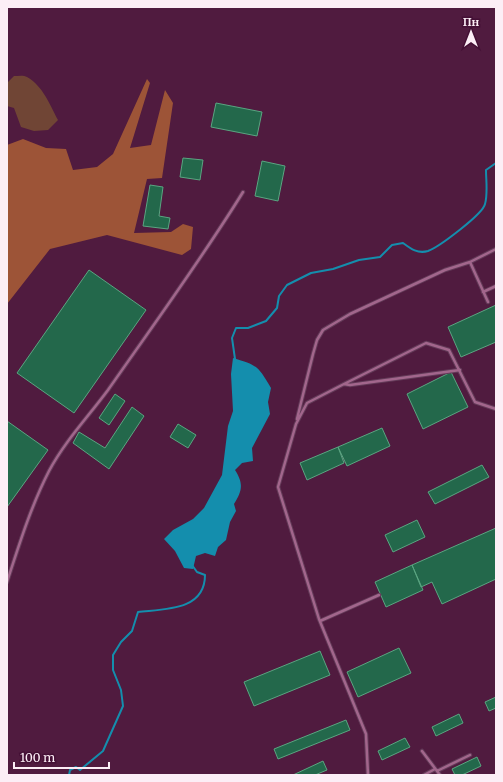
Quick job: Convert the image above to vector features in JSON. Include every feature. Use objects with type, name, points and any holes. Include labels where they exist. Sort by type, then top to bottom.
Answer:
[{"type":"lane","points":[[7,582],[49,471],[65,446],[99,402],[170,302],[211,243],[243,192]]},
{"type":"lane","points":[[368,775],[366,734],[320,621],[278,487],[296,424],[313,354],[323,330],[350,314],[445,270],[470,262],[496,248]]},
{"type":"lane","points":[[470,262],[488,302]]},
{"type":"lane","points":[[483,292],[496,286]]},
{"type":"lane","points":[[296,424],[307,403],[426,344],[449,350],[475,402],[496,409]]},
{"type":"lane","points":[[344,384],[350,386],[460,370]]},
{"type":"lane","points":[[320,621],[379,595]]},
{"type":"lane","points":[[422,751],[440,775]]},
{"type":"lane","points":[[424,775],[470,755]]},
{"type":"shaded area","points":[[14,76],[27,77],[37,85],[46,96],[58,120],[48,130],[34,131],[21,127],[14,108],[7,106],[7,83]]},
{"type":"shaded area","points":[[147,79],[150,83],[130,148],[151,145],[165,90],[173,103],[162,178],[147,179],[134,233],[171,232],[183,224],[193,227],[191,249],[182,255],[107,235],[50,249],[7,304],[7,145],[23,139],[46,148],[66,149],[73,170],[97,167],[113,154]]},
{"type":"water","points":[[233,358],[256,367],[263,375],[271,388],[268,402],[270,414],[252,448],[253,461],[242,463],[235,470],[240,479],[241,487],[234,504],[236,511],[230,522],[226,540],[218,547],[215,556],[205,553],[196,556],[193,569],[184,568],[175,551],[164,539],[173,530],[193,519],[204,508],[222,475],[228,426],[233,411],[231,374]]},
{"type":"building","points":[[216,103],[262,112],[257,136],[211,127]]},
{"type":"building","points":[[183,158],[203,160],[200,180],[180,177]]},
{"type":"building","points":[[262,161],[285,166],[278,201],[255,196]]},
{"type":"building","points":[[150,185],[163,187],[159,216],[170,218],[168,229],[143,226]]},
{"type":"building","points":[[89,270],[146,310],[74,413],[17,373]]},
{"type":"building","points":[[496,305],[496,342],[461,357],[448,327]]},
{"type":"building","points":[[451,372],[468,407],[423,429],[407,394]]},
{"type":"building","points":[[115,394],[125,401],[109,425],[99,418]]},
{"type":"building","points":[[132,407],[144,416],[109,469],[73,443],[79,432],[105,448]]},
{"type":"building","points":[[7,421],[48,450],[7,507]]},
{"type":"building","points":[[178,424],[196,435],[188,448],[170,437]]},
{"type":"building","points":[[382,428],[390,446],[347,466],[338,447]]},
{"type":"building","points":[[338,447],[344,463],[307,480],[300,463]]},
{"type":"building","points":[[482,465],[489,477],[435,504],[428,492]]},
{"type":"building","points":[[417,520],[425,537],[393,552],[385,535]]},
{"type":"building","points":[[496,528],[496,579],[442,604],[432,582],[421,587],[412,565]]},
{"type":"building","points":[[412,565],[423,590],[386,607],[375,582]]},
{"type":"building","points":[[399,648],[411,673],[358,697],[347,672]]},
{"type":"building","points":[[320,651],[330,675],[254,706],[244,682]]},
{"type":"building","points":[[496,697],[496,708],[489,711],[485,702]]},
{"type":"building","points":[[459,714],[463,723],[436,736],[432,727]]},
{"type":"building","points":[[346,720],[350,730],[278,759],[274,749]]},
{"type":"building","points":[[405,738],[410,747],[382,760],[378,751]]},
{"type":"building","points":[[477,757],[481,766],[462,775],[455,775],[452,769]]},
{"type":"building","points":[[323,761],[327,770],[315,775],[293,775]]},
{"type":"waterway","points":[[235,359],[232,338],[236,328],[248,328],[266,321],[277,308],[279,296],[287,285],[311,273],[333,269],[359,260],[380,257],[392,245],[403,243],[415,250],[424,252],[434,248],[450,237],[469,222],[482,209],[485,204],[487,187],[486,170],[496,163]]},
{"type":"waterway","points":[[69,775],[70,770],[76,767],[80,770],[103,751],[123,706],[121,690],[113,670],[113,655],[121,642],[132,631],[138,612],[181,606],[191,602],[198,596],[203,587],[205,575],[197,572],[192,565]]}]
